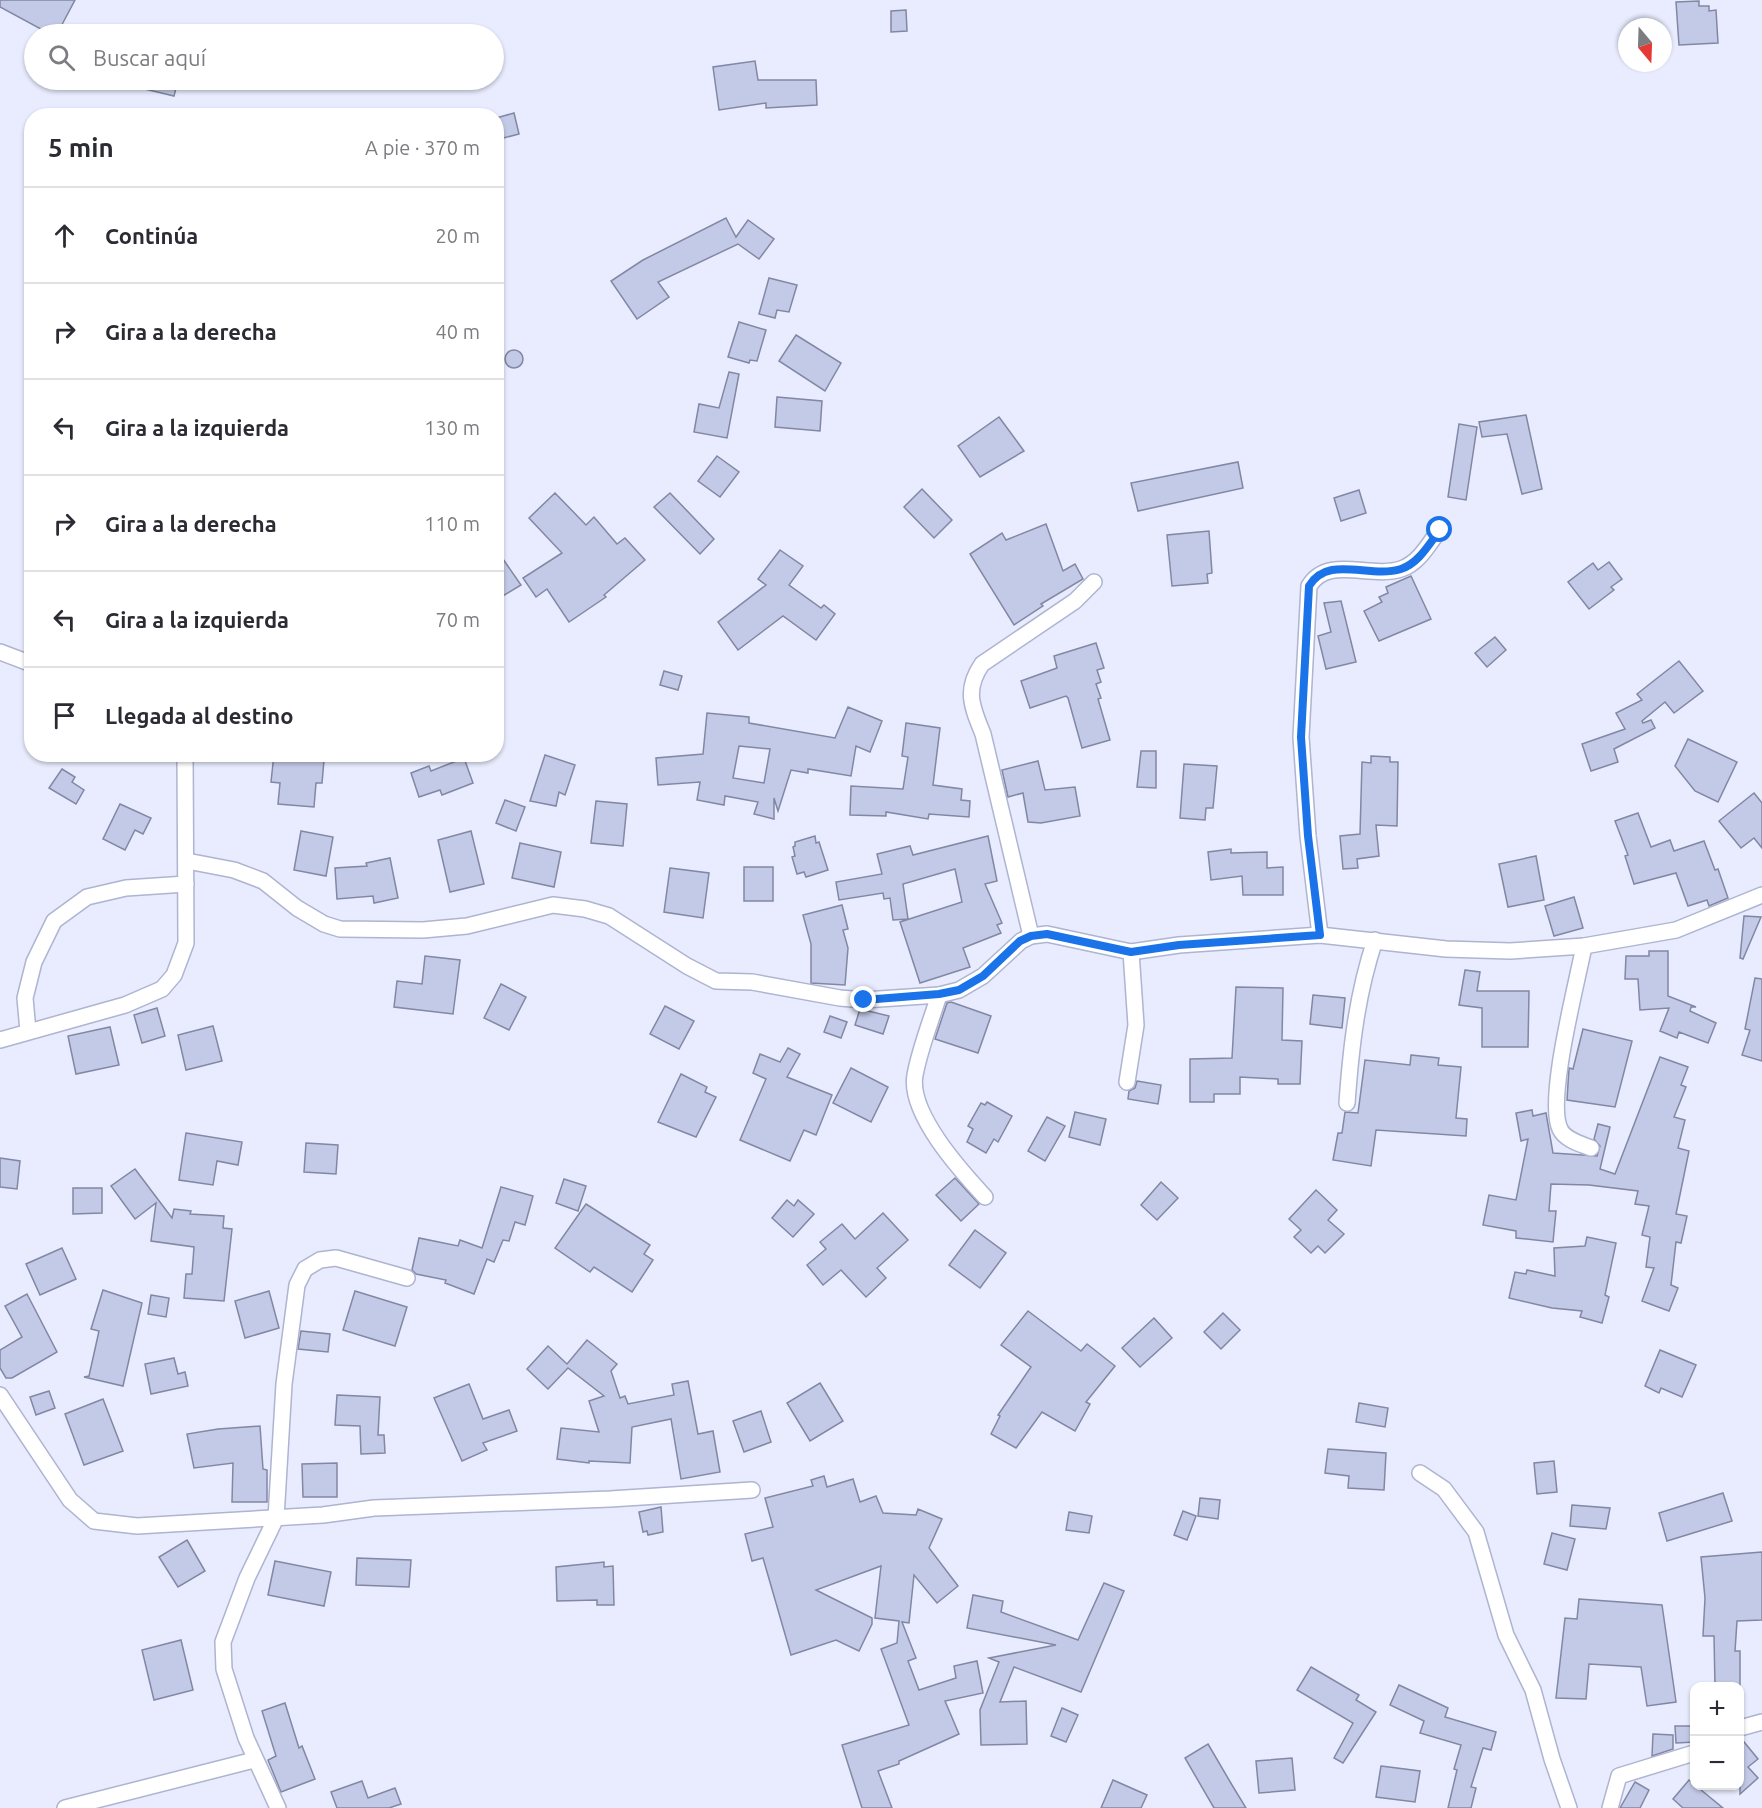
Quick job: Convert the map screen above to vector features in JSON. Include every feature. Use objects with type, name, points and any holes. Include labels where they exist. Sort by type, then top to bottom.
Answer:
[{"type":"street","points":[[1320,935],[1308,836],[1301,737],[1309,586],[1316,575],[1328,569],[1376,572],[1401,569],[1418,558],[1440,530]]},
{"type":"street","points":[[1031,936],[982,734],[971,703],[973,677],[982,664],[1075,601],[1094,582]]},
{"type":"street","points":[[0,652],[24,661]]},
{"type":"street","points":[[0,1040],[28,1030],[125,1005],[162,989],[174,975],[186,944],[185,762]]},
{"type":"street","points":[[187,861],[234,870],[263,881],[306,913],[324,924],[340,929],[423,930],[467,926],[553,905],[585,909],[609,915],[716,981],[752,982],[840,998],[864,1000],[939,994],[959,990],[983,976],[1020,941],[1031,936],[1047,934],[1131,952],[1179,945],[1320,935],[1446,949],[1510,951],[1584,946],[1676,930],[1762,895]]},
{"type":"street","points":[[28,1030],[25,998],[34,962],[54,921],[87,897],[126,888],[186,884]]},
{"type":"street","points":[[1347,1103],[1351,1043],[1360,990],[1375,940]]},
{"type":"street","points":[[1584,946],[1555,1100],[1559,1129],[1566,1138],[1591,1148]]},
{"type":"street","points":[[1127,1082],[1136,1026],[1131,952]]},
{"type":"street","points":[[939,994],[914,1077],[916,1096],[928,1122],[955,1164],[985,1197]]},
{"type":"street","points":[[278,1808],[254,1760],[224,1669],[223,1642],[247,1578],[276,1518],[284,1384],[297,1285],[305,1269],[320,1260],[336,1258],[407,1278]]},
{"type":"street","points":[[0,1395],[70,1500],[94,1521],[137,1526],[323,1515],[374,1508],[752,1491]]},
{"type":"street","points":[[1420,1473],[1444,1489],[1476,1532],[1506,1635],[1533,1690],[1552,1759],[1569,1808]]},
{"type":"street","points":[[1744,1727],[1762,1722]]},
{"type":"street","points":[[1610,1808],[1619,1776],[1690,1755]]},
{"type":"street","points":[[65,1808],[254,1760]]},
{"type":"building","points":[[0,0],[75,0],[62,24],[31,24],[0,7]]},
{"type":"building","points":[[1699,1],[1699,6],[1709,6],[1709,11],[1716,10],[1718,43],[1679,45],[1676,2]]},
{"type":"building","points":[[906,10],[907,31],[891,32],[891,11]]},
{"type":"building","points":[[755,61],[758,80],[816,80],[817,105],[766,108],[766,103],[719,110],[713,67]]},
{"type":"building","points":[[149,90],[176,90],[174,96]]},
{"type":"building","points":[[514,113],[519,134],[504,138],[504,116]]},
{"type":"building","points":[[726,218],[736,237],[748,220],[774,239],[759,259],[738,244],[658,282],[669,297],[637,319],[611,281],[643,260]]},
{"type":"building","points":[[769,278],[797,285],[789,312],[777,310],[775,318],[759,314]]},
{"type":"building","points":[[739,322],[766,330],[757,361],[750,360],[749,363],[728,357]]},
{"type":"building","points":[[796,335],[841,363],[825,391],[779,361]]},
{"type":"building","points":[[514,350],[520,353],[523,359],[520,365],[514,368],[508,365],[505,359],[508,353]]},
{"type":"building","points":[[729,372],[739,374],[727,438],[694,432],[699,404],[719,408]]},
{"type":"building","points":[[777,397],[822,401],[820,431],[775,427]]},
{"type":"building","points":[[1526,415],[1542,489],[1522,494],[1507,434],[1482,437],[1479,422]]},
{"type":"building","points":[[999,417],[1024,451],[980,477],[958,446]]},
{"type":"building","points":[[1459,424],[1477,427],[1466,500],[1448,497]]},
{"type":"building","points":[[717,456],[739,472],[720,497],[698,481]]},
{"type":"building","points":[[1238,462],[1243,488],[1138,511],[1131,483]]},
{"type":"building","points":[[922,489],[952,520],[934,538],[904,507]]},
{"type":"building","points":[[1359,490],[1366,513],[1341,521],[1334,498]]},
{"type":"building","points":[[555,493],[586,525],[594,517],[617,544],[625,538],[645,560],[604,595],[606,597],[569,622],[547,589],[536,597],[523,578],[562,553],[529,518]]},
{"type":"building","points":[[670,493],[714,539],[700,554],[654,507]]},
{"type":"building","points":[[1046,524],[1063,571],[1075,564],[1083,579],[1041,604],[1043,606],[1014,625],[970,554],[1002,533],[1006,540]]},
{"type":"building","points":[[1209,531],[1212,573],[1207,574],[1208,583],[1172,586],[1167,535]]},
{"type":"building","points":[[780,550],[803,566],[789,585],[821,608],[824,605],[835,614],[816,640],[783,616],[738,650],[718,622],[766,585],[758,579]]},
{"type":"building","points":[[504,561],[521,585],[504,595]]},
{"type":"building","points":[[1609,562],[1622,579],[1611,587],[1614,590],[1589,609],[1568,582],[1593,563],[1598,570]]},
{"type":"building","points":[[1411,576],[1431,619],[1379,641],[1364,611],[1382,602],[1379,597],[1388,593],[1386,587]]},
{"type":"building","points":[[1341,601],[1356,662],[1326,669],[1318,636],[1331,632],[1324,603]]},
{"type":"building","points":[[1495,637],[1506,650],[1487,667],[1475,653]]},
{"type":"building","points":[[1096,643],[1104,668],[1097,670],[1101,682],[1096,684],[1101,698],[1098,699],[1110,740],[1082,748],[1068,698],[1066,696],[1030,708],[1021,681],[1057,668],[1054,656]]},
{"type":"building","points":[[1679,661],[1703,691],[1674,713],[1665,702],[1642,721],[1643,723],[1651,720],[1655,728],[1614,749],[1618,762],[1591,771],[1582,744],[1625,729],[1616,713],[1642,700],[1637,694]]},
{"type":"building","points":[[664,671],[682,676],[678,690],[660,685]]},
{"type":"building","points":[[848,707],[882,721],[870,752],[856,746],[851,776],[808,769],[808,773],[791,770],[778,811],[774,798],[774,819],[754,814],[758,802],[725,796],[724,805],[697,800],[700,782],[658,785],[656,758],[703,754],[707,713],[749,717],[749,723],[835,738]],"holes":[[[739,746],[770,749],[764,783],[733,778]]]},
{"type":"building","points":[[906,723],[940,728],[933,785],[962,789],[961,800],[970,801],[969,817],[929,814],[928,819],[886,812],[886,816],[850,815],[851,786],[903,789],[908,757],[902,756]]},
{"type":"building","points":[[1688,739],[1737,762],[1718,802],[1695,791],[1675,766]]},
{"type":"building","points":[[1141,751],[1156,751],[1156,788],[1137,787]]},
{"type":"building","points":[[545,755],[575,765],[565,795],[559,792],[556,806],[530,801]]},
{"type":"building","points":[[1371,756],[1390,757],[1390,762],[1398,762],[1397,826],[1376,825],[1379,856],[1357,859],[1358,868],[1343,869],[1340,836],[1360,834],[1362,762],[1371,763]]},
{"type":"building","points":[[1038,761],[1045,790],[1075,787],[1080,816],[1041,823],[1028,822],[1023,793],[1008,797],[1002,770]]},
{"type":"building","points":[[273,762],[324,762],[322,783],[316,783],[314,807],[278,804],[280,783],[271,782]]},
{"type":"building","points":[[454,762],[465,762],[473,783],[442,795],[440,790],[419,797],[411,773],[429,766],[431,771]]},
{"type":"building","points":[[1184,764],[1217,766],[1213,808],[1206,808],[1205,820],[1180,818]]},
{"type":"building","points":[[62,769],[75,777],[72,782],[84,790],[76,804],[49,788]]},
{"type":"building","points":[[1754,793],[1762,803],[1762,848],[1754,838],[1741,848],[1719,821]]},
{"type":"building","points":[[505,800],[525,807],[516,831],[496,823]]},
{"type":"building","points":[[596,801],[627,804],[623,846],[591,843]]},
{"type":"building","points":[[120,804],[151,818],[143,834],[135,830],[125,850],[103,839]]},
{"type":"building","points":[[1638,813],[1651,847],[1670,840],[1674,851],[1704,841],[1715,870],[1718,869],[1728,898],[1709,906],[1707,900],[1688,906],[1676,873],[1634,884],[1625,856],[1628,855],[1615,821]]},
{"type":"building","points":[[301,831],[333,837],[326,876],[294,870]]},
{"type":"building","points":[[471,831],[484,884],[450,892],[438,840]]},
{"type":"building","points":[[815,836],[828,870],[806,877],[804,872],[797,874],[792,857],[795,856],[793,847],[795,842]]},
{"type":"building","points":[[988,836],[997,881],[985,884],[1002,923],[997,925],[1001,933],[963,948],[970,967],[920,983],[900,922],[962,902],[955,869],[903,884],[908,919],[893,920],[890,898],[884,899],[883,893],[839,900],[836,882],[882,874],[877,854],[910,846],[913,855]]},
{"type":"building","points":[[520,843],[561,852],[554,887],[512,878]]},
{"type":"building","points":[[1231,849],[1231,853],[1267,852],[1267,868],[1283,867],[1283,895],[1243,895],[1242,876],[1211,880],[1208,852]]},
{"type":"building","points":[[1536,856],[1544,900],[1508,907],[1499,864]]},
{"type":"building","points":[[390,858],[398,898],[374,903],[373,896],[337,899],[335,868],[367,866],[366,863]]},
{"type":"building","points":[[744,867],[773,867],[773,901],[744,901]]},
{"type":"building","points":[[670,868],[709,873],[703,918],[664,912]]},
{"type":"building","points":[[1574,897],[1583,928],[1554,936],[1545,906]]},
{"type":"building","points":[[842,905],[848,929],[843,930],[848,948],[845,985],[811,983],[811,944],[803,915]]},
{"type":"building","points":[[1744,916],[1761,917],[1743,959],[1740,958]]},
{"type":"building","points":[[1649,951],[1668,951],[1668,996],[1696,1007],[1691,1007],[1690,1011],[1716,1023],[1708,1043],[1679,1032],[1677,1038],[1660,1031],[1669,1008],[1640,1010],[1638,979],[1625,979],[1626,956],[1649,956]]},
{"type":"building","points":[[425,956],[460,960],[453,1014],[394,1007],[397,981],[422,984]]},
{"type":"building","points":[[1465,970],[1480,972],[1477,991],[1529,991],[1528,1047],[1482,1047],[1482,1008],[1459,1005]]},
{"type":"building","points":[[1755,978],[1762,979],[1762,1061],[1742,1055],[1750,1030],[1745,1029]]},
{"type":"building","points":[[501,984],[526,997],[509,1030],[484,1018]]},
{"type":"building","points":[[1236,987],[1283,988],[1282,1040],[1302,1041],[1300,1084],[1278,1084],[1278,1079],[1240,1077],[1240,1094],[1214,1094],[1214,1102],[1190,1102],[1190,1059],[1232,1058]]},
{"type":"building","points":[[1313,995],[1345,998],[1342,1028],[1310,1024]]},
{"type":"building","points":[[951,1002],[991,1016],[978,1053],[935,1039],[947,1003]]},
{"type":"building","points":[[665,1006],[694,1021],[679,1049],[650,1034]]},
{"type":"building","points":[[157,1008],[165,1036],[142,1043],[134,1015]]},
{"type":"building","points":[[860,1009],[889,1016],[883,1034],[855,1025]]},
{"type":"building","points":[[830,1016],[847,1022],[841,1038],[824,1032]]},
{"type":"building","points":[[213,1026],[222,1061],[186,1070],[178,1035]]},
{"type":"building","points":[[110,1027],[119,1065],[76,1074],[68,1036]]},
{"type":"building","points":[[1583,1029],[1632,1041],[1615,1107],[1567,1100],[1569,1068],[1573,1069]]},
{"type":"building","points":[[788,1048],[800,1054],[787,1077],[832,1095],[816,1135],[804,1130],[790,1161],[740,1140],[766,1079],[753,1073],[760,1054],[780,1062]]},
{"type":"building","points":[[1411,1055],[1439,1058],[1438,1065],[1461,1067],[1456,1118],[1467,1119],[1466,1136],[1376,1130],[1371,1166],[1333,1160],[1338,1133],[1342,1133],[1345,1112],[1358,1113],[1365,1060],[1410,1065]]},
{"type":"building","points":[[1660,1057],[1688,1067],[1681,1085],[1686,1087],[1674,1117],[1685,1120],[1678,1148],[1689,1151],[1676,1214],[1687,1216],[1681,1243],[1676,1242],[1671,1285],[1678,1288],[1669,1311],[1642,1301],[1654,1268],[1646,1267],[1650,1237],[1642,1235],[1649,1206],[1635,1204],[1638,1191],[1589,1185],[1551,1184],[1549,1211],[1556,1211],[1553,1242],[1516,1238],[1516,1231],[1483,1225],[1489,1195],[1516,1200],[1528,1139],[1521,1141],[1516,1113],[1532,1110],[1533,1116],[1546,1113],[1553,1153],[1597,1156],[1600,1146],[1594,1139],[1598,1124],[1610,1127],[1600,1169],[1615,1174]]},
{"type":"building","points":[[851,1068],[888,1087],[871,1122],[833,1103]]},
{"type":"building","points":[[681,1074],[707,1087],[705,1092],[716,1097],[696,1137],[658,1122]]},
{"type":"building","points":[[1137,1081],[1161,1085],[1158,1104],[1128,1099],[1129,1091],[1135,1088]]},
{"type":"building","points":[[987,1102],[1012,1116],[998,1142],[994,1139],[986,1153],[967,1142],[973,1129],[968,1126],[981,1103],[985,1105]]},
{"type":"building","points":[[1075,1112],[1106,1119],[1100,1145],[1069,1137]]},
{"type":"building","points":[[1047,1117],[1065,1126],[1045,1161],[1028,1151]]},
{"type":"building","points":[[186,1133],[242,1142],[238,1165],[217,1161],[213,1185],[179,1180]]},
{"type":"building","points":[[306,1143],[338,1145],[336,1174],[304,1172]]},
{"type":"building","points":[[0,1158],[20,1161],[17,1189],[0,1187]]},
{"type":"building","points":[[135,1169],[172,1218],[174,1209],[191,1211],[190,1214],[224,1216],[223,1228],[232,1229],[224,1301],[184,1298],[186,1274],[192,1274],[194,1247],[151,1241],[156,1203],[135,1219],[111,1186]]},
{"type":"building","points":[[955,1178],[979,1204],[961,1221],[936,1195]]},
{"type":"building","points":[[564,1179],[586,1186],[578,1211],[556,1203]]},
{"type":"building","points":[[1161,1182],[1178,1198],[1157,1220],[1141,1205]]},
{"type":"building","points":[[501,1187],[533,1196],[525,1225],[515,1222],[509,1241],[503,1240],[494,1262],[487,1259],[474,1294],[445,1283],[446,1280],[416,1274],[412,1270],[419,1238],[458,1246],[460,1240],[482,1248]]},
{"type":"building","points":[[73,1188],[102,1188],[102,1213],[73,1214]]},
{"type":"building","points":[[1316,1190],[1337,1210],[1328,1220],[1344,1234],[1325,1253],[1318,1246],[1311,1253],[1294,1237],[1301,1230],[1289,1219]]},
{"type":"building","points":[[787,1200],[794,1206],[798,1200],[814,1214],[793,1237],[772,1218]]},
{"type":"building","points":[[586,1204],[650,1245],[644,1254],[653,1260],[632,1292],[594,1267],[590,1272],[555,1248]]},
{"type":"building","points":[[883,1213],[908,1240],[877,1268],[886,1278],[866,1297],[841,1270],[823,1285],[807,1265],[826,1249],[820,1242],[842,1224],[855,1239]]},
{"type":"building","points":[[975,1230],[1006,1253],[980,1288],[949,1265]]},
{"type":"building","points":[[1587,1237],[1616,1243],[1605,1295],[1609,1297],[1602,1323],[1580,1317],[1582,1311],[1552,1308],[1509,1298],[1515,1272],[1526,1274],[1527,1270],[1555,1276],[1554,1248],[1585,1246]]},
{"type":"building","points":[[62,1248],[76,1279],[40,1295],[26,1264]]},
{"type":"building","points":[[103,1290],[142,1303],[123,1386],[84,1377],[89,1376],[99,1331],[91,1329]]},
{"type":"building","points":[[269,1291],[279,1328],[245,1338],[235,1301]]},
{"type":"building","points":[[355,1291],[407,1307],[395,1346],[343,1330]]},
{"type":"building","points":[[27,1294],[57,1352],[12,1378],[6,1378],[0,1368],[0,1350],[22,1337],[5,1306]]},
{"type":"building","points":[[151,1295],[169,1298],[166,1317],[148,1314]]},
{"type":"building","points":[[1028,1311],[1081,1351],[1087,1344],[1115,1366],[1086,1402],[1090,1404],[1075,1431],[1042,1412],[1016,1448],[991,1434],[1000,1416],[998,1415],[1031,1367],[1001,1345]]},
{"type":"building","points":[[1223,1313],[1240,1330],[1221,1349],[1204,1332]]},
{"type":"building","points":[[1154,1318],[1172,1338],[1140,1367],[1122,1348]]},
{"type":"building","points":[[301,1331],[330,1334],[328,1352],[298,1349]]},
{"type":"building","points":[[587,1340],[617,1364],[611,1371],[620,1398],[625,1396],[628,1404],[674,1395],[672,1384],[688,1381],[698,1434],[713,1431],[720,1472],[681,1479],[671,1419],[632,1427],[630,1463],[589,1461],[589,1463],[557,1459],[561,1428],[599,1432],[589,1401],[604,1396],[568,1368],[548,1389],[527,1369],[548,1346],[567,1364]]},
{"type":"building","points":[[1660,1350],[1696,1365],[1682,1397],[1661,1388],[1659,1393],[1645,1386]]},
{"type":"building","points":[[174,1358],[178,1374],[185,1372],[188,1386],[151,1394],[145,1364]]},
{"type":"building","points":[[820,1383],[843,1421],[810,1441],[787,1403]]},
{"type":"building","points":[[469,1384],[483,1419],[509,1410],[517,1431],[483,1443],[487,1450],[462,1461],[434,1398]]},
{"type":"building","points":[[49,1391],[55,1408],[36,1415],[30,1397]]},
{"type":"building","points":[[337,1395],[380,1397],[378,1435],[384,1435],[385,1453],[361,1454],[360,1426],[335,1425]]},
{"type":"building","points":[[103,1399],[123,1451],[84,1465],[65,1414]]},
{"type":"building","points":[[1359,1403],[1388,1408],[1385,1427],[1356,1422]]},
{"type":"building","points":[[761,1411],[771,1442],[744,1452],[733,1421]]},
{"type":"building","points":[[260,1426],[263,1469],[267,1470],[267,1502],[232,1502],[233,1463],[194,1468],[187,1434]]},
{"type":"building","points":[[1328,1449],[1386,1453],[1384,1490],[1348,1488],[1349,1476],[1325,1473]]},
{"type":"building","points":[[1554,1461],[1557,1492],[1537,1494],[1534,1463]]},
{"type":"building","points":[[337,1463],[337,1497],[303,1497],[302,1464]]},
{"type":"building","points":[[824,1476],[827,1487],[853,1479],[860,1502],[876,1496],[883,1513],[916,1515],[918,1509],[942,1519],[929,1548],[958,1586],[937,1603],[914,1575],[909,1623],[902,1622],[916,1658],[908,1661],[919,1690],[956,1678],[954,1666],[977,1661],[983,1693],[945,1701],[959,1734],[899,1761],[899,1764],[878,1771],[892,1808],[862,1808],[842,1745],[909,1725],[881,1649],[897,1643],[899,1621],[875,1618],[881,1566],[816,1590],[872,1618],[872,1624],[859,1651],[836,1640],[791,1655],[763,1558],[752,1561],[745,1534],[773,1527],[765,1498],[813,1486],[811,1480]]},
{"type":"building","points":[[1723,1493],[1732,1521],[1667,1541],[1659,1513]]},
{"type":"building","points":[[1200,1498],[1220,1500],[1218,1519],[1198,1516]]},
{"type":"building","points":[[1572,1505],[1610,1508],[1606,1529],[1570,1526]]},
{"type":"building","points":[[661,1507],[663,1532],[648,1535],[647,1531],[643,1532],[639,1512]]},
{"type":"building","points":[[1183,1511],[1196,1516],[1187,1540],[1174,1535]]},
{"type":"building","points":[[1069,1512],[1092,1516],[1089,1533],[1066,1530]]},
{"type":"building","points":[[1552,1533],[1575,1539],[1567,1570],[1544,1564]]},
{"type":"building","points":[[187,1540],[205,1571],[178,1587],[159,1557]]},
{"type":"building","points":[[1762,1552],[1762,1620],[1737,1621],[1735,1651],[1740,1651],[1740,1682],[1715,1682],[1714,1636],[1703,1636],[1705,1598],[1701,1557]]},
{"type":"building","points":[[357,1558],[411,1560],[409,1587],[356,1585]]},
{"type":"building","points":[[275,1561],[331,1572],[324,1606],[268,1595]]},
{"type":"building","points":[[604,1562],[604,1567],[613,1566],[614,1605],[597,1605],[597,1600],[557,1601],[556,1567]]},
{"type":"building","points":[[1104,1583],[1124,1591],[1081,1692],[1014,1667],[1000,1702],[1026,1701],[1027,1744],[981,1745],[980,1710],[999,1662],[989,1658],[1056,1645],[967,1628],[973,1595],[1003,1601],[1001,1612],[1078,1640]]},
{"type":"building","points":[[1579,1599],[1662,1605],[1676,1702],[1647,1706],[1641,1667],[1589,1664],[1586,1699],[1556,1698],[1565,1618],[1577,1619]]},
{"type":"building","points":[[181,1640],[193,1690],[154,1700],[142,1650]]},
{"type":"building","points":[[1311,1667],[1359,1695],[1356,1700],[1376,1712],[1343,1763],[1334,1758],[1353,1723],[1297,1690]]},
{"type":"building","points":[[1399,1685],[1448,1708],[1445,1717],[1496,1732],[1491,1750],[1483,1748],[1471,1787],[1476,1788],[1471,1808],[1448,1808],[1457,1770],[1454,1769],[1461,1745],[1420,1733],[1424,1721],[1390,1705]]},
{"type":"building","points":[[285,1703],[299,1748],[302,1746],[315,1779],[281,1792],[268,1760],[276,1756],[262,1711]]},
{"type":"building","points":[[1062,1708],[1078,1715],[1066,1742],[1051,1736]]},
{"type":"building","points":[[1675,1726],[1690,1726],[1690,1742],[1676,1743]]},
{"type":"building","points":[[1653,1734],[1673,1735],[1673,1749],[1652,1756]]},
{"type":"building","points":[[1744,1742],[1758,1759],[1748,1767],[1758,1778],[1740,1794],[1740,1790],[1744,1790]]},
{"type":"building","points":[[1208,1744],[1246,1808],[1214,1808],[1185,1758]]},
{"type":"building","points":[[1292,1758],[1295,1790],[1259,1793],[1256,1761]]},
{"type":"building","points":[[1381,1766],[1420,1771],[1415,1802],[1376,1797]]},
{"type":"building","points":[[1113,1780],[1147,1795],[1141,1808],[1101,1808]]},
{"type":"building","points":[[1689,1780],[1690,1790],[1701,1790],[1723,1808],[1683,1808],[1673,1799]]},
{"type":"building","points":[[362,1781],[368,1798],[395,1788],[401,1804],[389,1808],[337,1808],[331,1792]]},
{"type":"building","points":[[1635,1782],[1649,1790],[1640,1808],[1620,1808]]},
{"type":"route","points":[[864,1000],[915,994],[939,994],[959,990],[983,976],[1020,941],[1031,936],[1047,934],[1131,952],[1179,945],[1320,935],[1308,836],[1301,737],[1309,586],[1316,575],[1328,569],[1376,572],[1401,569],[1418,558],[1440,530]]}]
